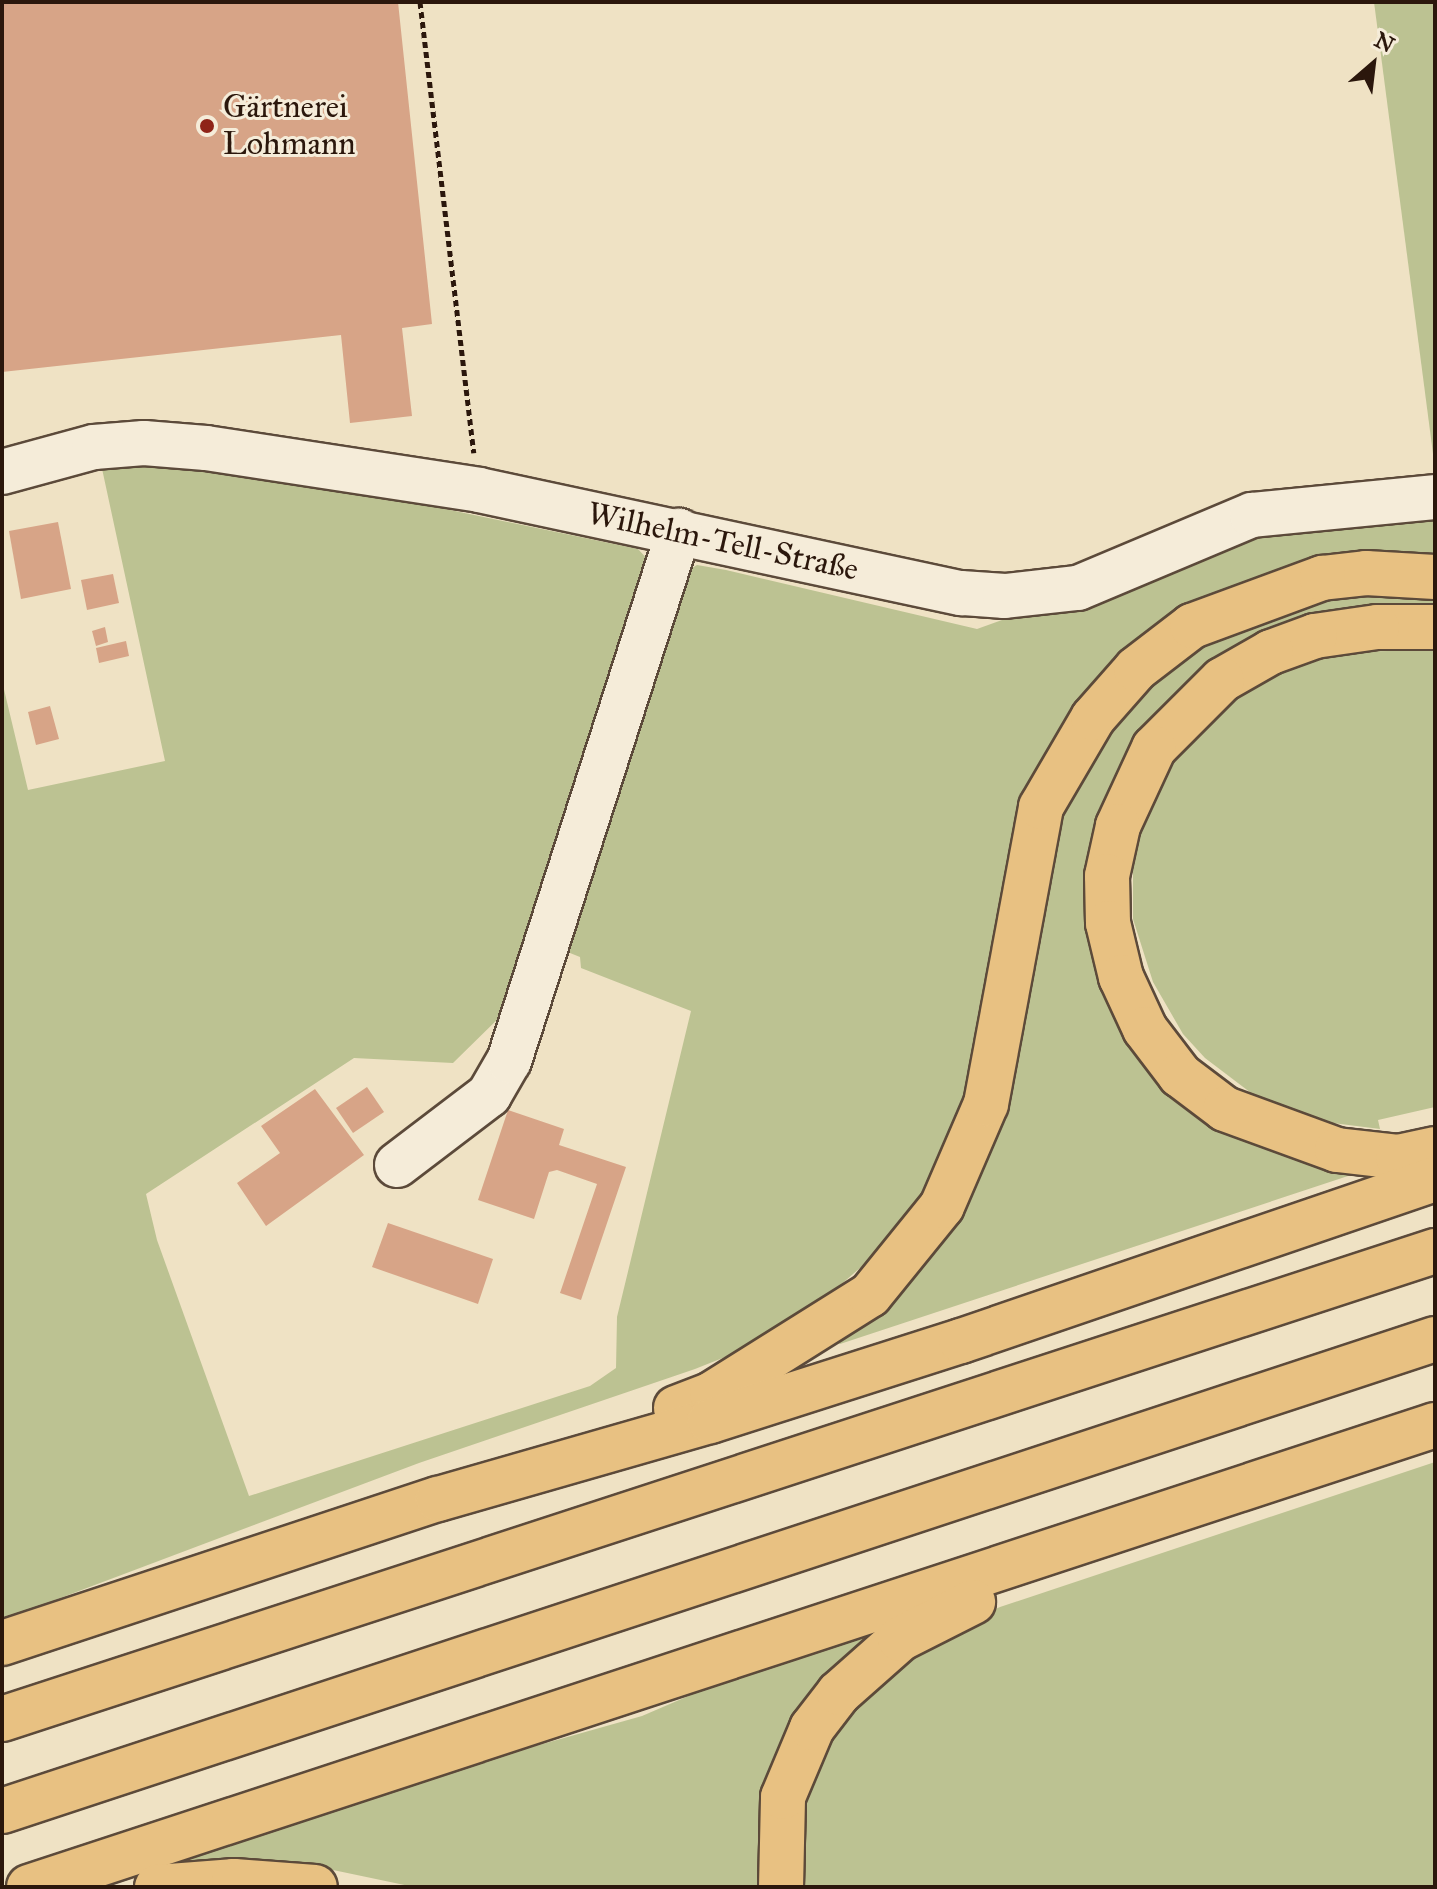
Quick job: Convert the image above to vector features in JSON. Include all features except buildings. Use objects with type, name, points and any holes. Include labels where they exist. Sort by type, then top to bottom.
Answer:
[{"type":"highway","points":[[438,1499],[712,1394],[870,1295],[942,1206],[969,1152],[986,1104],[1041,807],[1093,718],[1166,642],[1246,602],[1322,578],[1366,573],[1435,577]]},
{"type":"highway","points":[[1435,627],[1377,627],[1315,636],[1271,652],[1222,680],[1154,748],[1118,826],[1107,876],[1108,923],[1121,977],[1145,1029],[1180,1075],[1225,1109],[1337,1150],[1398,1157],[1435,1149]]},
{"type":"highway","points":[[2,1643],[438,1499],[710,1421],[961,1341],[1435,1179]]},
{"type":"highway","points":[[2,1719],[1435,1251]]},
{"type":"highway","points":[[2,1811],[1435,1339]]},
{"type":"highway","points":[[29,1887],[1435,1425]]},
{"type":"highway","points":[[781,1887],[783,1797],[800,1751],[839,1693],[900,1639],[927,1623],[969,1603],[1128,1550],[1173,1512]]},
{"type":"highway","points":[[157,1887],[234,1881],[315,1887]]},
{"type":"street","name":"Wilhelm-Tell-Straße","points":[[2,472],[94,447],[144,443],[479,490],[961,593],[1005,596],[1078,588],[1252,515],[1435,497]]},
{"type":"street","points":[[397,1165],[489,1095],[509,1061],[679,531]]},
{"type":"path","points":[[420,2],[479,490]]},
{"type":"green space","points":[[1374,2],[1435,2],[1435,469]]},
{"type":"green space","points":[[135,460],[402,500],[638,549],[650,562],[507,1010],[453,1063],[354,1058],[146,1194],[157,1240],[249,1496],[590,1386],[616,1368],[617,1317],[691,1011],[581,968],[580,957],[560,949],[684,573],[697,565],[726,570],[977,629],[1232,538],[1435,511],[1435,562],[1231,590],[1015,834],[968,1107],[921,1200],[891,1241],[807,1314],[765,1341],[695,1369],[419,1463],[2,1620],[2,681],[28,790],[165,761],[101,464]]},
{"type":"green space","points":[[1366,595],[1435,596],[1435,610],[1200,673],[1161,710],[1109,800],[1141,1042],[1350,1167],[1351,1175],[840,1344],[835,1341],[926,1253],[1054,823],[1129,699],[1207,639],[1317,600]]},
{"type":"green space","points":[[1435,650],[1435,1107],[1378,1120],[1380,1129],[1317,1121],[1259,1099],[1205,1058],[1183,1034],[1153,982],[1133,919],[1133,862],[1139,835],[1177,751],[1239,690],[1309,659],[1341,652]]},
{"type":"green space","points":[[1435,1462],[1435,1887],[796,1887],[794,1832],[818,1753],[868,1685],[962,1624],[1000,1607]]},
{"type":"green space","points":[[878,1629],[763,1801],[762,1887],[414,1887],[314,1866],[164,1867],[443,1772],[642,1716],[758,1666]]},
{"type":"place","name":"Gärtnerei Lohmann","points":[[207,126]]}]
